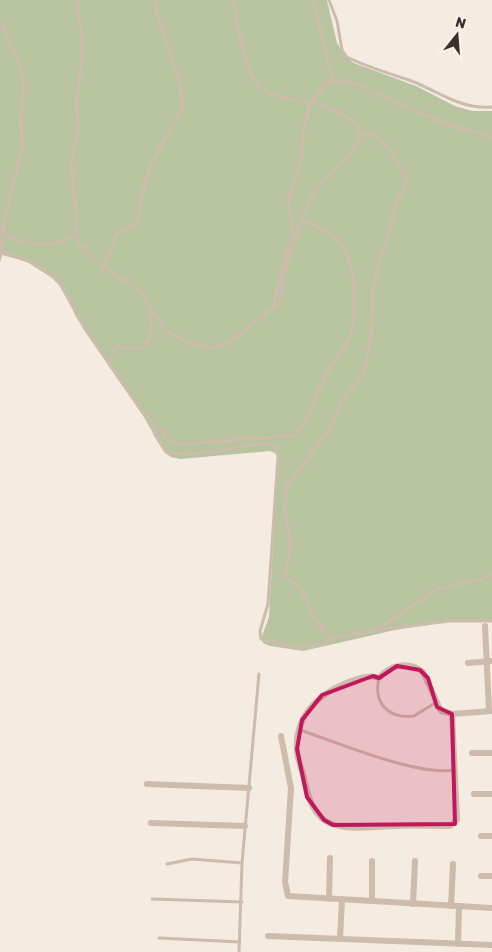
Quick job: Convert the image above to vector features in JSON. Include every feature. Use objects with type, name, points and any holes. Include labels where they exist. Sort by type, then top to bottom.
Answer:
[{"type":"street","points":[[452,714],[457,820],[450,826],[367,827],[333,825],[324,820],[307,797],[297,750],[299,730],[305,715],[322,695],[362,678],[374,676],[379,678],[389,669],[396,666],[410,666],[420,670],[428,678],[435,703],[441,711],[452,714],[491,711],[490,661],[485,626]]},
{"type":"street","points":[[468,663],[490,661]]},
{"type":"street","points":[[281,736],[291,788],[285,882],[288,896],[492,908]]},
{"type":"street","points":[[472,753],[492,753]]},
{"type":"street","points":[[147,784],[249,788]]},
{"type":"street","points":[[474,794],[492,794]]},
{"type":"street","points":[[151,823],[245,826]]},
{"type":"street","points":[[481,836],[492,836]]},
{"type":"street","points":[[329,899],[330,858]]},
{"type":"street","points":[[372,861],[372,901]]},
{"type":"street","points":[[414,904],[415,861]]},
{"type":"street","points":[[451,906],[454,864]]},
{"type":"street","points":[[481,876],[492,876]]},
{"type":"street","points":[[340,940],[342,900]]},
{"type":"street","points":[[458,944],[459,906]]},
{"type":"street","points":[[268,936],[492,945]]},
{"type":"lane","points":[[77,0],[83,48],[77,101],[78,132],[71,163],[78,242],[104,267],[139,290],[165,330],[181,340],[206,348],[215,348],[230,342],[273,309],[279,296],[295,230],[316,190],[345,160],[361,134],[360,129],[341,114],[311,103],[267,92],[259,85],[244,54],[232,0]]},
{"type":"lane","points":[[104,267],[117,234],[135,224],[139,218],[142,196],[152,162],[182,108],[176,75],[156,11],[155,0]]},
{"type":"lane","points":[[313,0],[332,79]]},
{"type":"lane","points":[[329,0],[337,21],[342,50],[347,58],[411,81],[459,104],[478,108],[492,107]]},
{"type":"lane","points":[[0,22],[21,68],[24,86],[21,116],[22,150],[2,225],[0,257]]},
{"type":"lane","points":[[295,230],[288,200],[302,161],[304,126],[311,103],[326,83],[332,79],[358,84],[436,120],[492,138]]},
{"type":"lane","points":[[334,638],[326,634],[314,618],[302,591],[286,577],[290,542],[285,506],[287,486],[290,479],[326,434],[340,402],[366,368],[373,317],[373,285],[397,204],[407,180],[388,147],[372,134],[361,134]]},
{"type":"lane","points":[[1,252],[28,261],[58,280],[85,329],[142,412],[163,432],[166,438],[185,444],[295,435],[311,415],[324,379],[342,351],[352,327],[354,296],[352,266],[340,241],[302,219]]},
{"type":"lane","points":[[1,234],[32,245],[66,242],[77,234]]},
{"type":"lane","points":[[108,362],[116,346],[139,349],[152,337],[150,309]]},
{"type":"lane","points":[[152,422],[155,434],[166,452],[172,454],[260,444],[269,444],[276,448],[278,456],[268,604],[260,631],[261,639],[305,647],[318,646],[334,638],[375,631],[449,621],[492,620]]},
{"type":"lane","points":[[375,631],[438,588],[482,580],[492,574]]},
{"type":"lane","points":[[240,952],[242,863],[259,674]]},
{"type":"lane","points":[[379,678],[376,694],[383,706],[391,712],[414,716],[435,703]]},
{"type":"lane","points":[[299,730],[412,767],[442,772],[455,770]]},
{"type":"lane","points":[[167,864],[192,859],[242,863]]},
{"type":"lane","points":[[152,899],[242,902]]},
{"type":"lane","points":[[159,938],[240,942]]},
{"type":"highlighted area","points":[[397,666],[420,670],[428,678],[437,707],[452,714],[455,824],[333,825],[324,820],[307,797],[297,749],[302,720],[322,695],[373,676],[379,678]]},
{"type":"green space","points":[[0,0],[327,0],[337,43],[345,56],[354,63],[416,86],[455,106],[472,111],[492,111],[492,620],[460,620],[395,630],[303,651],[270,646],[263,643],[262,636],[269,617],[278,459],[275,453],[270,451],[180,459],[171,457],[164,452],[134,400],[76,317],[64,290],[46,272],[28,262],[2,255],[0,263]]}]
